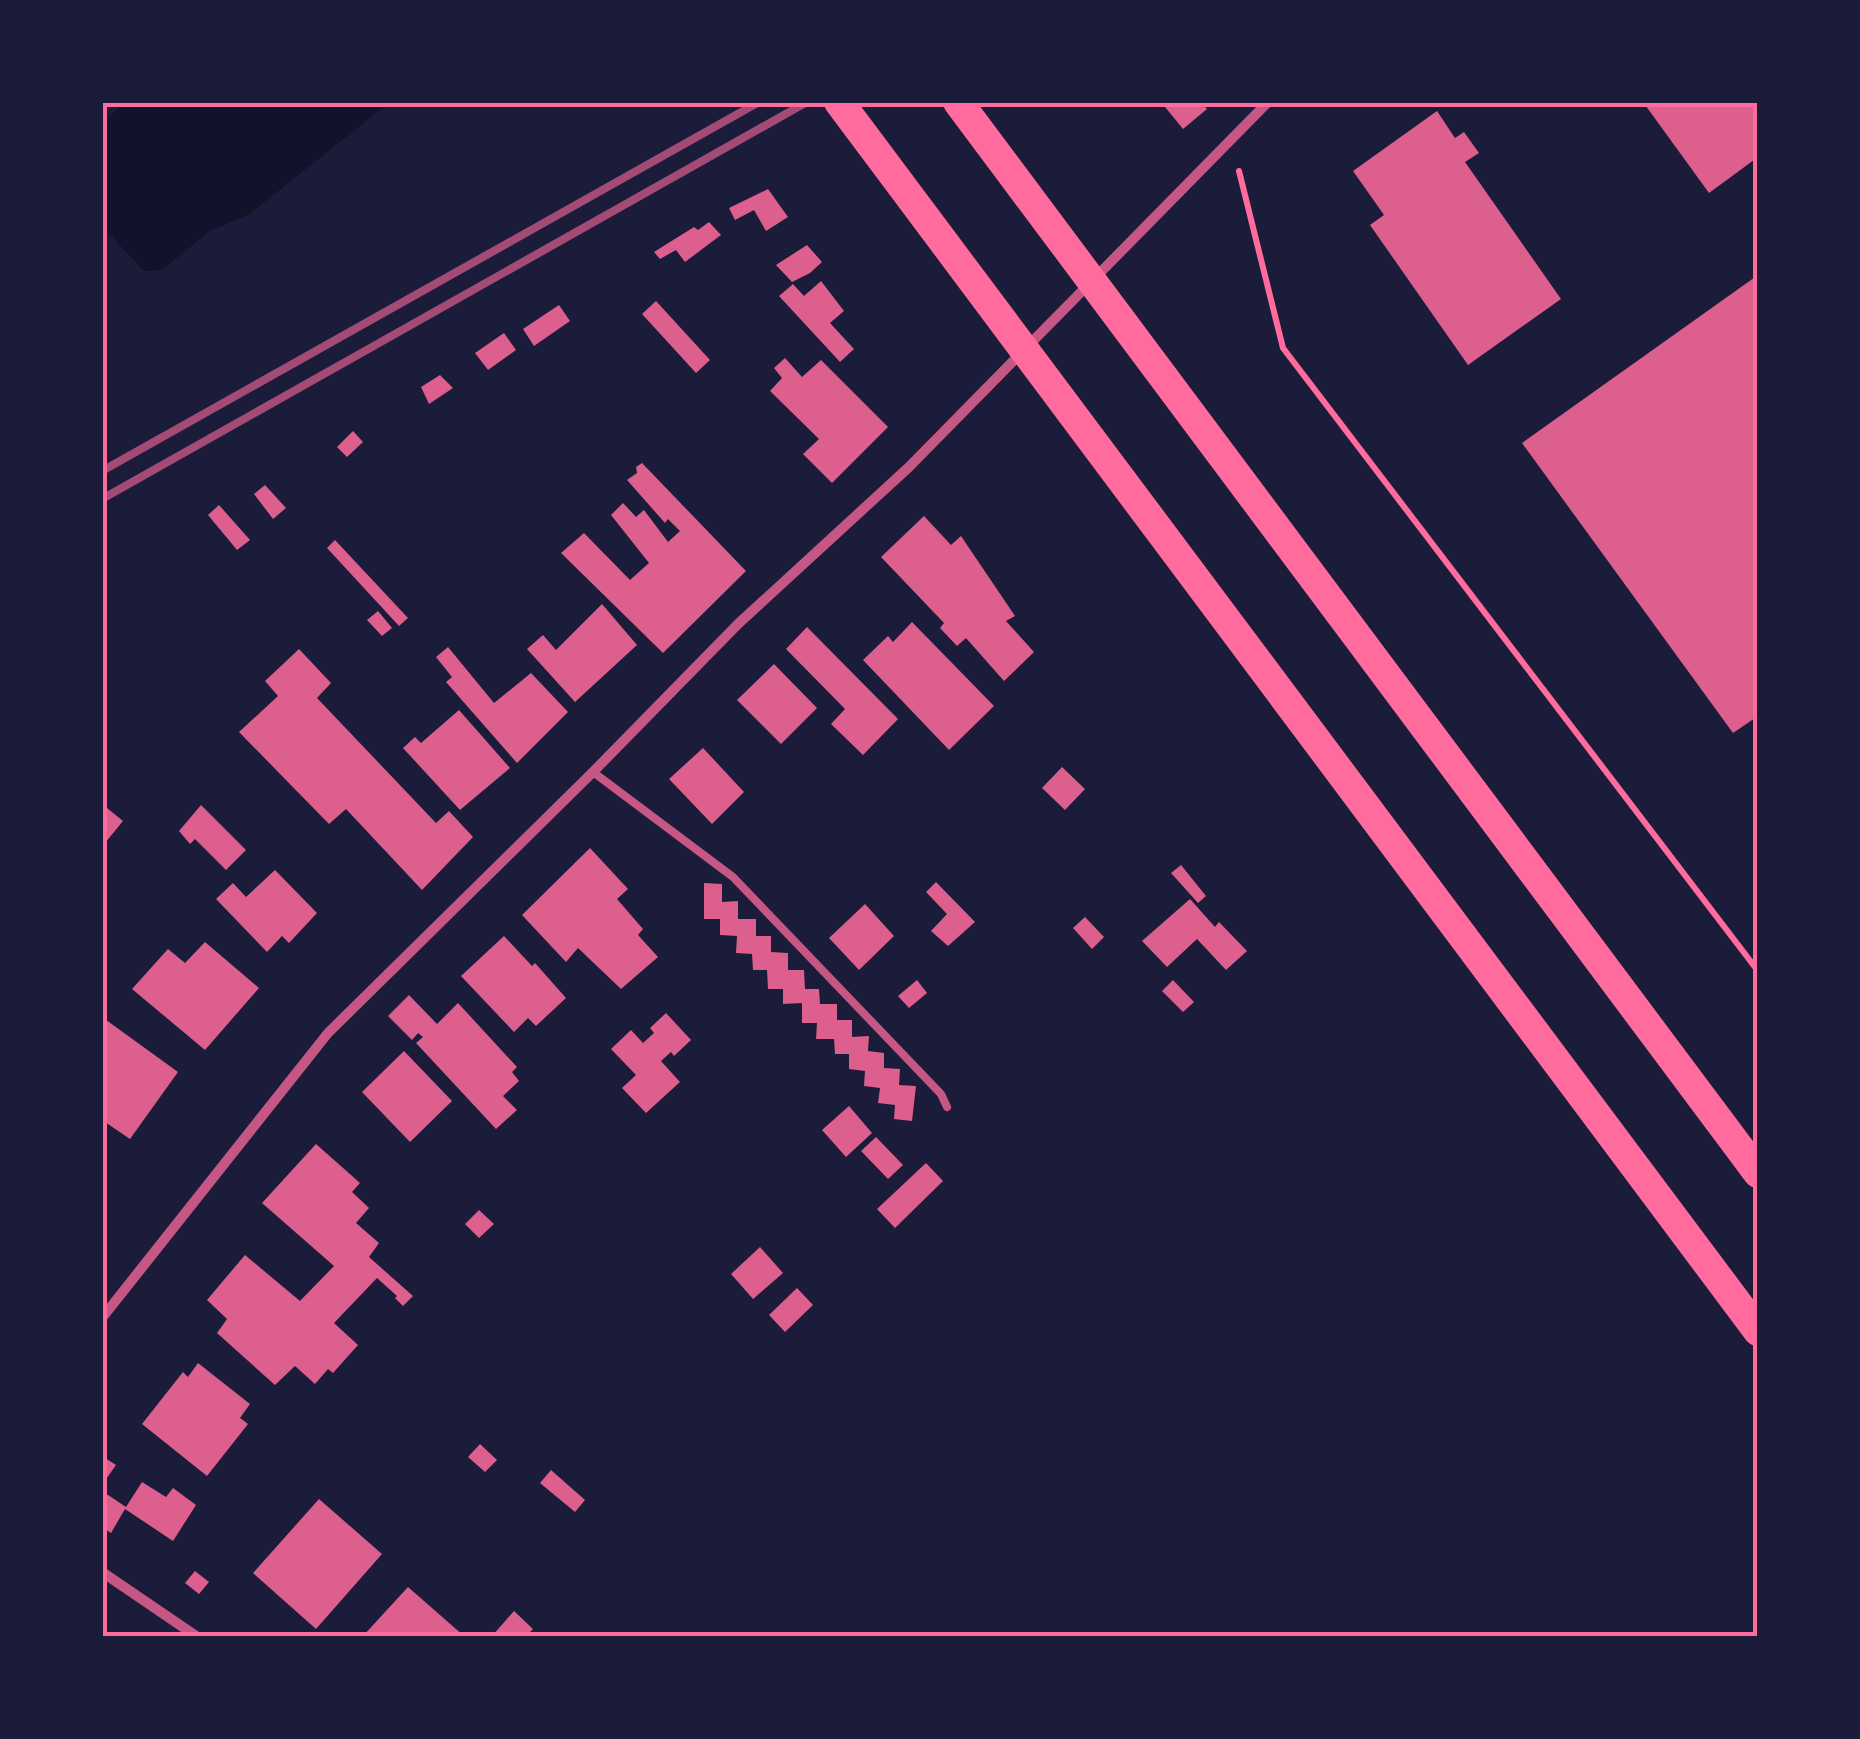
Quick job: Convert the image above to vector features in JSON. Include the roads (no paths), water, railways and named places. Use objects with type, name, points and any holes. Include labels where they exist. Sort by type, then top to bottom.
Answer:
[{"type":"highway","points":[[839,102],[1758,1331]]},
{"type":"highway","points":[[958,102],[1758,1173]]},
{"type":"street","points":[[102,1318],[328,1033],[738,624],[909,466],[1268,102]]},
{"type":"street","points":[[102,1572],[196,1636]]},
{"type":"lane","points":[[592,772],[733,877],[941,1094],[947,1107]]},
{"type":"railway","points":[[102,471],[759,102]]},
{"type":"railway","points":[[102,499],[807,102]]}]
